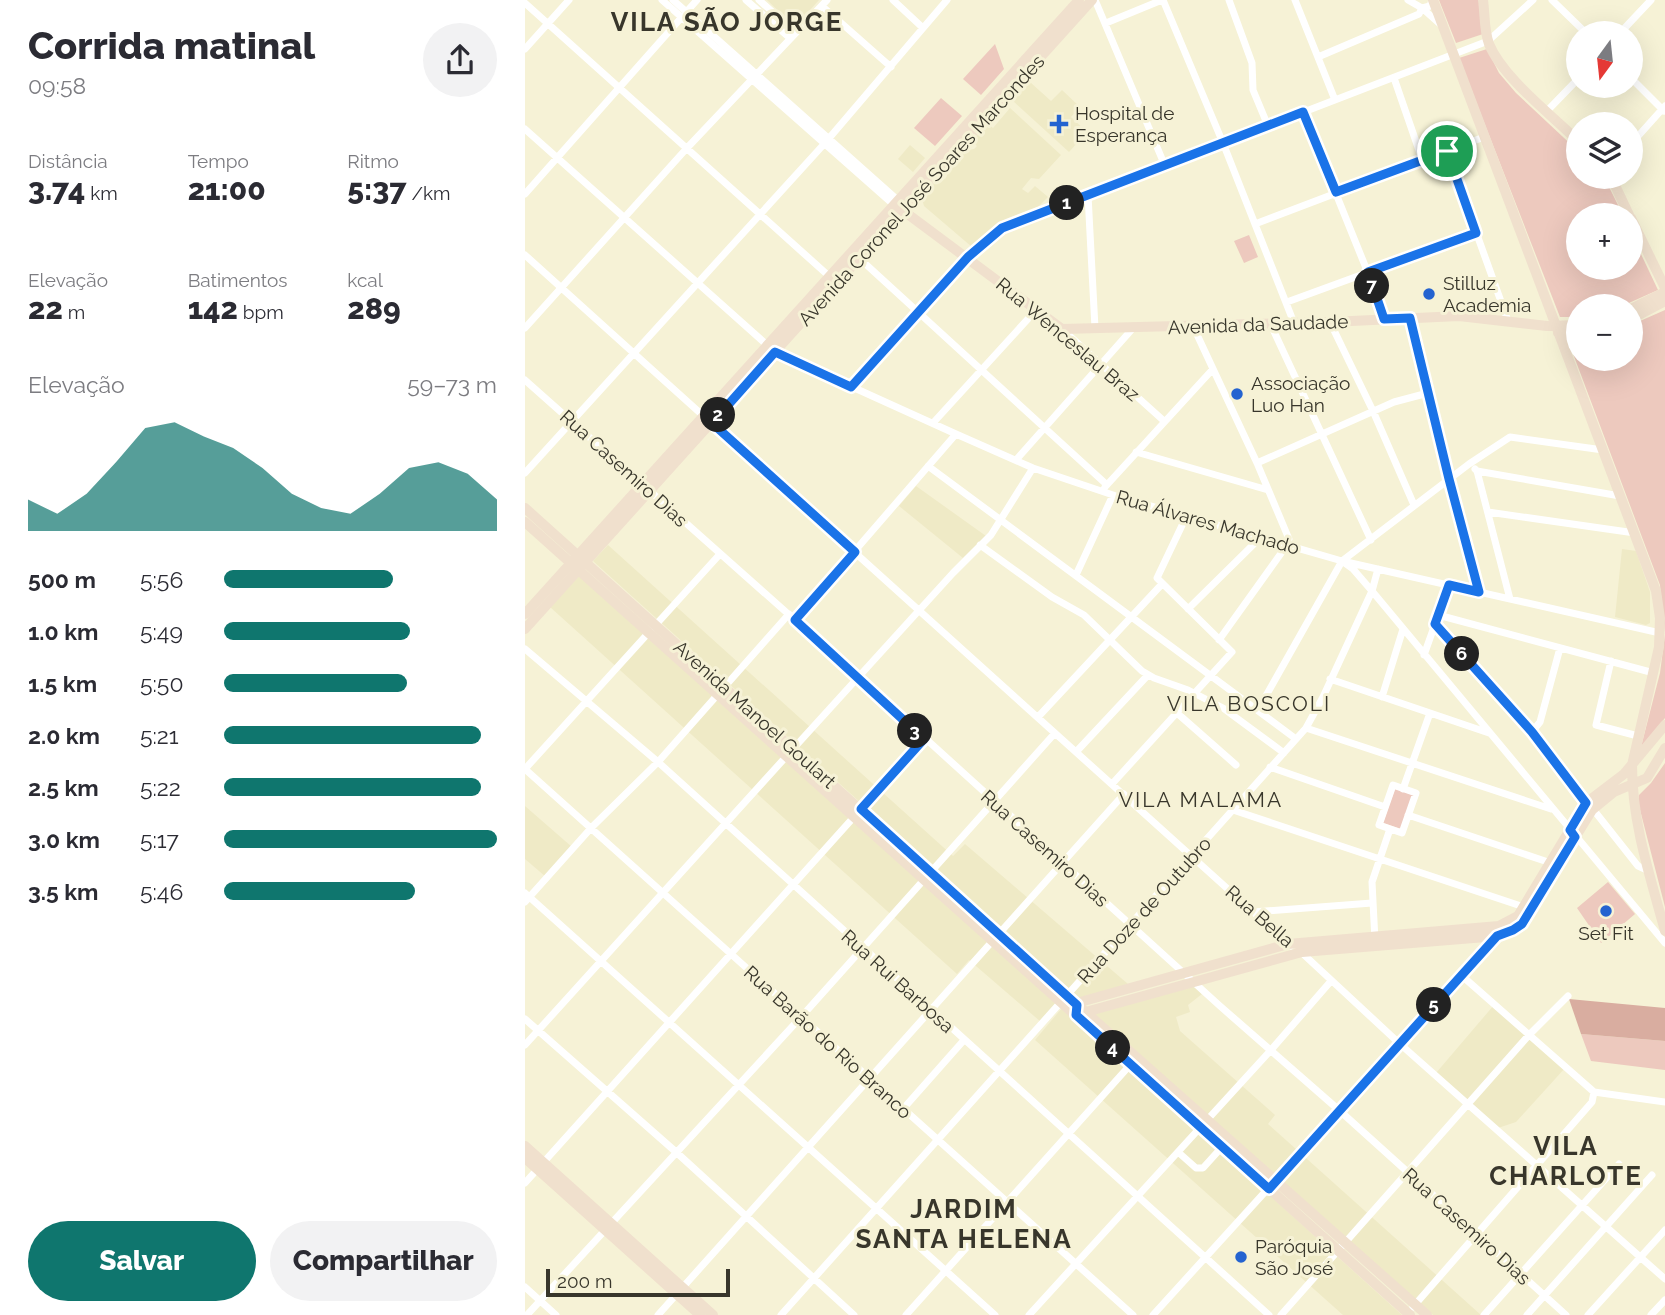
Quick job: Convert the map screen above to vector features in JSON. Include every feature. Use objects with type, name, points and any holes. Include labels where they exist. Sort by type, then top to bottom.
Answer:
[{"type":"street","points":[[525,49],[569,0]]},
{"type":"street","points":[[663,0],[685,15],[900,206]]},
{"type":"street","points":[[673,0],[685,15]]},
{"type":"street","points":[[525,194],[697,0]]},
{"type":"street","points":[[746,0],[793,35]]},
{"type":"street","points":[[759,0],[793,35]]},
{"type":"street","points":[[893,0],[923,28]]},
{"type":"street","points":[[525,473],[827,140],[947,0]]},
{"type":"street","name":"Avenida Coronel José Soares Marcondes","points":[[829,283],[859,258],[900,206],[1079,0]]},
{"type":"street","points":[[1094,0],[1165,166]]},
{"type":"street","name":"Avenida Coronel José Soares Marcondes","points":[[525,629],[579,562],[829,283],[1094,0]]},
{"type":"street","points":[[1106,23],[1163,0],[1294,323]]},
{"type":"street","points":[[1229,0],[1252,62],[1253,90],[1268,126]]},
{"type":"street","points":[[1295,0],[1335,100]]},
{"type":"street","points":[[1408,0],[1422,8],[1443,27]]},
{"type":"street","points":[[1318,57],[1419,14],[1422,8],[1430,6],[1433,0]]},
{"type":"street","points":[[1433,0],[1656,591],[1660,633],[1654,673],[1632,765],[1632,785],[1633,803],[1665,931]]},
{"type":"street","points":[[1483,0],[1488,41],[1496,57],[1514,79],[1566,129]]},
{"type":"street","points":[[851,387],[968,257],[1002,228],[1488,41],[1533,0]]},
{"type":"street","points":[[1552,0],[1574,21]]},
{"type":"street","points":[[1631,21],[1651,0]]},
{"type":"street","points":[[525,3],[760,214],[829,283]]},
{"type":"street","points":[[525,328],[687,148],[825,3],[891,67]]},
{"type":"street","points":[[1394,78],[1422,159]]},
{"type":"street","points":[[1643,89],[1664,109],[1643,131]]},
{"type":"street","points":[[1548,111],[1566,92]]},
{"type":"street","points":[[1303,112],[1368,272],[1384,319]]},
{"type":"street","name":"Rua Álvares Machado","points":[[525,129],[771,349],[956,434],[1033,468],[1105,487],[1113,495],[1260,538],[1342,561],[1660,633]]},
{"type":"street","points":[[1255,224],[1484,137]]},
{"type":"street","points":[[1447,151],[1508,321]]},
{"type":"street","points":[[1088,195],[1095,328]]},
{"type":"street","name":"Rua Wenceslau Braz","points":[[900,206],[1062,329],[1164,421]]},
{"type":"street","points":[[1287,302],[1476,233]]},
{"type":"street","points":[[1643,244],[1665,290],[1643,302]]},
{"type":"street","name":"Rua Bella","points":[[525,255],[1288,944],[1302,952],[1400,1044],[1665,1279]]},
{"type":"street","points":[[859,258],[983,370],[1105,487],[1213,369]]},
{"type":"street","points":[[1643,313],[1665,301]]},
{"type":"street","points":[[933,423],[1037,309]]},
{"type":"street","name":"Avenida da Saudade","points":[[1062,329],[1459,316],[1557,330],[1566,328]]},
{"type":"street","points":[[1410,318],[1479,592]]},
{"type":"street","points":[[1330,322],[1414,505]]},
{"type":"street","points":[[1270,323],[1371,540]]},
{"type":"street","points":[[1193,326],[1287,531],[1287,545],[1219,640]]},
{"type":"street","points":[[1016,460],[1134,327]]},
{"type":"street","name":"Avenida da Saudade","points":[[1557,330],[1566,336]]},
{"type":"street","name":"Rua Casemiro Dias","points":[[525,380],[1566,1315]]},
{"type":"street","points":[[1257,463],[1394,402],[1428,393]]},
{"type":"street","points":[[956,434],[855,552],[527,897],[995,1315]]},
{"type":"street","points":[[1258,710],[1342,561],[1414,505],[1510,437],[1603,450]]},
{"type":"street","points":[[1136,452],[1268,489]]},
{"type":"street","points":[[1469,464],[1478,471],[1620,496]]},
{"type":"street","points":[[927,466],[1297,739]]},
{"type":"street","points":[[525,1045],[789,752],[981,545],[1001,521],[1033,468]]},
{"type":"street","points":[[1478,471],[1510,599]]},
{"type":"street","points":[[1076,575],[1113,495]]},
{"type":"street","name":"Avenida Manoel Goulart","points":[[525,508],[651,628],[1342,1247],[1410,1312],[1427,1315]]},
{"type":"street","points":[[1488,512],[1635,533]]},
{"type":"street","points":[[1038,717],[1133,616],[1160,581],[1186,517]]},
{"type":"street","name":"Avenida Manoel Goulart","points":[[525,522],[579,562]]},
{"type":"street","points":[[1188,609],[1260,538]]},
{"type":"street","points":[[981,545],[1052,597],[1084,615],[1148,675],[1229,712],[1284,753]]},
{"type":"street","points":[[525,769],[720,554]]},
{"type":"street","points":[[1342,561],[1372,590],[1665,943]]},
{"type":"street","name":"Avenida Coronel José Soares Marcondes","points":[[525,614],[579,562]]},
{"type":"street","name":"Rua Doze de Outubro","points":[[781,1315],[1306,728],[1372,590],[1378,569]]},
{"type":"street","points":[[1112,784],[1232,652],[1160,581]]},
{"type":"street","points":[[1424,655],[1449,585]]},
{"type":"street","points":[[1438,615],[1654,673]]},
{"type":"street","points":[[1435,624],[1532,732],[1638,866],[1649,871]]},
{"type":"street","points":[[1382,697],[1403,629]]},
{"type":"street","points":[[1532,732],[1540,722],[1560,648]]},
{"type":"street","name":"Rua Rui Barbosa","points":[[525,649],[658,762],[1269,1315]]},
{"type":"street","points":[[1611,661],[1596,725],[1638,736]]},
{"type":"street","points":[[1076,752],[1148,675]]},
{"type":"street","points":[[1331,679],[1490,733]]},
{"type":"street","points":[[1177,713],[1236,765]]},
{"type":"street","points":[[1403,789],[1430,713]]},
{"type":"street","points":[[1080,1011],[1184,974],[1288,944],[1497,936],[1513,930],[1522,924],[1527,908],[1589,806],[1624,774],[1665,725]]},
{"type":"street","points":[[1306,728],[1552,809]]},
{"type":"street","points":[[527,1315],[802,1016],[1055,733]]},
{"type":"street","points":[[525,1183],[924,739]]},
{"type":"street","points":[[1589,806],[1647,778],[1665,748]]},
{"type":"street","points":[[1270,767],[1385,807]]},
{"type":"street","name":"Rua Barão do Rio Branco","points":[[525,769],[1133,1315]]},
{"type":"street","points":[[1393,785],[1403,789],[1416,793],[1402,833],[1379,825],[1393,785]]},
{"type":"street","points":[[658,1315],[1124,794]]},
{"type":"street","points":[[1233,810],[1527,908]]},
{"type":"street","points":[[1408,815],[1554,864]]},
{"type":"street","points":[[1375,941],[1372,882],[1390,829]]},
{"type":"street","points":[[1253,912],[1372,903]]},
{"type":"street","points":[[1080,1011],[1302,952],[1499,926],[1527,908]]},
{"type":"street","points":[[1153,1315],[1497,936]]},
{"type":"street","points":[[1461,975],[1594,1092],[1665,1101]]},
{"type":"street","points":[[1029,1315],[1331,981]]},
{"type":"street","points":[[1281,1315],[1529,1035],[1568,996]]},
{"type":"street","name":"Avenida Manoel Goulart","points":[[1080,1011],[1131,1064],[1204,1124],[1222,1147],[1272,1185]]},
{"type":"street","points":[[525,1019],[676,1152],[854,1315]]},
{"type":"street","points":[[903,1109],[964,1040]]},
{"type":"street","points":[[906,1315],[1131,1064]]},
{"type":"street","points":[[1410,1312],[1592,1102],[1594,1092]]},
{"type":"street","points":[[525,1146],[541,1166],[608,1228],[679,1291],[713,1315]]},
{"type":"street","points":[[1178,1152],[1196,1168],[1203,1168],[1222,1147]]},
{"type":"street","points":[[525,1158],[541,1166]]},
{"type":"street","points":[[1484,1315],[1619,1164]]},
{"type":"street","points":[[1527,1315],[1652,1175]]},
{"type":"street","points":[[1588,1315],[1665,1230]]},
{"type":"street","points":[[525,1287],[556,1315]]},
{"type":"street","points":[[679,1291],[700,1315]]},
{"type":"street","points":[[1651,1315],[1665,1300]]},
{"type":"shaded area","points":[[767,0],[819,0],[795,27]]},
{"type":"shaded area","points":[[1439,0],[1479,0],[1483,34],[1456,43]]},
{"type":"shaded area","points":[[995,44],[1004,69],[981,95],[963,79]]},
{"type":"shaded area","points":[[1487,49],[1499,73],[1516,93],[1566,140],[1566,189],[1610,189],[1617,203],[1566,203],[1566,280],[1643,280],[1643,258],[1658,290],[1643,297],[1643,294],[1566,294],[1566,317],[1560,317],[1459,58]]},
{"type":"shaded area","name":"Hospital de Esperança","points":[[1030,82],[1051,101],[1062,90],[1080,107],[1071,117],[1087,132],[1069,152],[1013,101]]},
{"type":"shaded area","points":[[941,98],[962,116],[935,146],[914,128]]},
{"type":"shaded area","points":[[1010,108],[1061,155],[1039,179],[1031,178],[1022,189],[1028,193],[1035,186],[1048,197],[1031,214],[1006,222],[972,247],[924,206],[921,196],[940,175],[945,179],[946,169],[962,151],[977,146],[972,141],[987,123],[993,128]]},
{"type":"shaded area","points":[[910,145],[925,158],[913,172],[898,159]]},
{"type":"shaded area","points":[[1249,235],[1258,257],[1244,263],[1234,241]]},
{"type":"shaded area","points":[[1665,310],[1665,632],[1660,585],[1580,371],[1643,371],[1643,320]]},
{"type":"shaded area","points":[[916,486],[986,536],[963,558],[899,506]]},
{"type":"shaded area","points":[[608,545],[953,856],[965,844],[1128,984],[1078,999],[593,561]]},
{"type":"shaded area","points":[[1622,549],[1636,551],[1650,592],[1650,623],[1646,625],[1615,617]]},
{"type":"shaded area","points":[[579,575],[1058,1004],[1041,1022],[969,960],[957,974],[550,607]]},
{"type":"shaded area","points":[[1665,635],[1665,718],[1641,747],[1660,673]]},
{"type":"shaded area","points":[[1665,763],[1665,907],[1638,802],[1639,795]]},
{"type":"shaded area","points":[[1395,789],[1413,795],[1401,829],[1383,823]]},
{"type":"shaded area","points":[[525,806],[572,847],[546,877],[525,859]]},
{"type":"shaded area","name":"Set Fit","points":[[1608,882],[1635,914],[1601,943],[1577,908]]},
{"type":"shaded area","points":[[1193,985],[1202,994],[1188,1005],[1190,1012],[1176,1017],[1180,1031],[1275,1115],[1268,1124],[1481,1315],[1433,1315],[1093,1013]]},
{"type":"shaded area","points":[[1569,999],[1665,1008],[1665,1041],[1581,1034]]},
{"type":"shaded area","points":[[1494,1005],[1565,1068],[1516,1122],[1498,1128],[1436,1073]]},
{"type":"shaded area","points":[[1062,1008],[1402,1315],[1343,1315],[1035,1040]]},
{"type":"shaded area","points":[[1581,1034],[1665,1041],[1665,1070],[1591,1061]]},
{"type":"place","name":"Hospital de Esperança","points":[[1059,124]]},
{"type":"place","name":"Stilluz Academia","points":[[1429,294]]},
{"type":"place","name":"Associação Luo Han","points":[[1237,394]]},
{"type":"place","name":"Set Fit","points":[[1606,911]]},
{"type":"place","name":"Paróquia São José","points":[[1241,1257]]},
{"type":"district","name":"VILA SÃO JORGE","points":[[727,22]]},
{"type":"district","name":"VILA BOSCOLI","points":[[1249,703]]},
{"type":"district","name":"VILA MALAMA","points":[[1201,799]]},
{"type":"district","name":"VILA CHARLOTE","points":[[1566,1161]]},
{"type":"district","name":"JARDIM SANTA HELENA","points":[[964,1224]]},
{"type":"route","points":[[1303,112],[1336,192],[1447,151],[1476,233],[1368,272],[1384,319],[1410,318],[1479,592],[1449,585],[1435,624],[1532,732],[1586,803],[1570,830],[1575,837],[1522,924],[1497,936],[1269,1189],[1076,1015],[1077,1005],[861,809],[924,739],[795,620],[855,552],[712,423],[775,352],[851,387],[968,257],[1002,228],[1303,112]]}]
